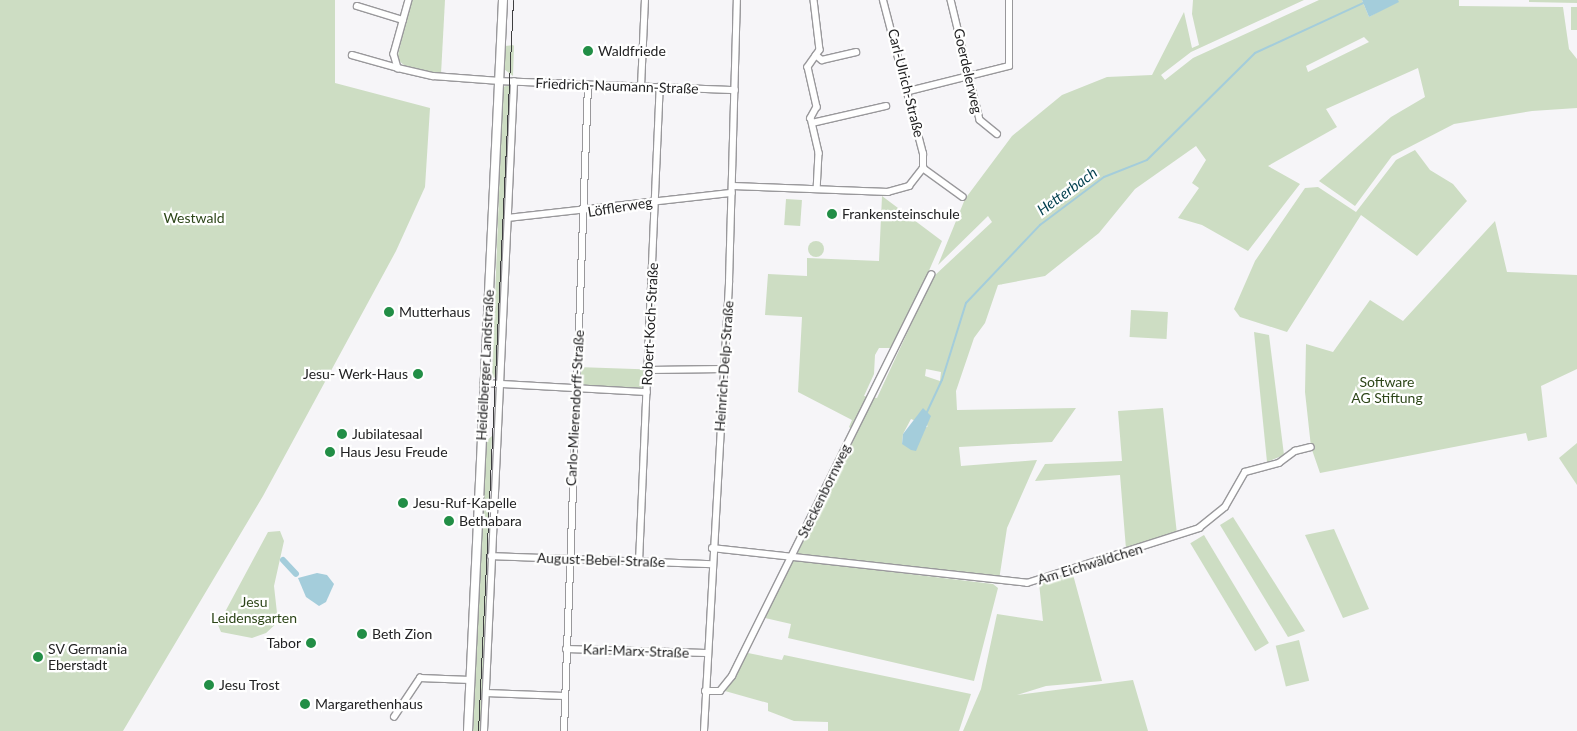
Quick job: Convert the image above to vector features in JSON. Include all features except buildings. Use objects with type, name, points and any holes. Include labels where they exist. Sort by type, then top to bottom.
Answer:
[{"type":"street","points":[[398,68],[394,54],[409,0]]},
{"type":"street","name":"Heidelberger Landstraße","points":[[468,731],[503,0]]},
{"type":"street","points":[[641,86],[645,0]]},
{"type":"street","name":"Heinrich-Delp-Straße","points":[[704,731],[710,564],[724,369],[733,186],[738,0]]},
{"type":"street","points":[[814,0],[820,50],[808,67],[817,107],[812,123],[819,153],[817,188]]},
{"type":"street","name":"Carl-Ulrich-Straße","points":[[886,0],[909,91],[923,168]]},
{"type":"street","name":"Goerdelerweg","points":[[951,0],[980,120],[997,134]]},
{"type":"street","points":[[909,91],[1009,66],[1009,0]]},
{"type":"street","points":[[357,6],[403,20]]},
{"type":"street","points":[[816,55],[822,60],[856,52]]},
{"type":"street","name":"Friedrich-Naumann-Straße","points":[[352,54],[433,76],[514,82],[735,90]]},
{"type":"street","name":"Heidelberger Landstraße","points":[[484,731],[514,82]]},
{"type":"street","name":"Carlo-Mierendorff-Straße","points":[[564,731],[568,559],[588,85]]},
{"type":"street","name":"Robert-Koch-Straße","points":[[639,562],[649,370],[660,87]]},
{"type":"street","points":[[812,123],[886,106]]},
{"type":"street","points":[[733,186],[888,192],[909,186],[923,168],[963,197]]},
{"type":"street","name":"Löfflerweg","points":[[508,218],[583,213],[732,193]]},
{"type":"street","name":"Steckenbornweg","points":[[705,691],[720,691],[732,676],[930,275]]},
{"type":"street","points":[[649,370],[724,369]]},
{"type":"street","points":[[484,383],[647,392]]},
{"type":"street","name":"Am Eichwäldchen","points":[[712,548],[1028,583],[1199,528],[1225,507],[1245,472],[1280,463],[1295,451],[1311,447]]},
{"type":"street","name":"August-Bebel-Straße","points":[[491,556],[710,564]]},
{"type":"street","name":"Karl-Marx-Straße","points":[[566,649],[706,653]]},
{"type":"street","points":[[394,717],[420,678],[470,680]]},
{"type":"street","points":[[486,693],[564,696]]},
{"type":"green space","name":"Westwald","points":[[0,0],[335,0],[335,83],[430,108],[425,187],[396,251],[263,496],[123,731],[0,731]]},
{"type":"green space","points":[[411,0],[445,0],[441,74],[405,66],[397,59]]},
{"type":"green space","points":[[1193,0],[1304,0],[1191,52],[1161,75],[1165,80],[1193,58],[1319,0],[1362,0],[1369,17],[1398,0],[1459,0],[1459,6],[1563,7],[1569,49],[1577,59],[1577,108],[1532,111],[1454,124],[1392,156],[1355,206],[1319,181],[1391,117],[1425,97],[1418,68],[1326,109],[1337,127],[1268,166],[1300,184],[1248,251],[1202,225],[1178,218],[1199,188],[1192,183],[1206,160],[1196,146],[1135,189],[1099,233],[1045,276],[998,285],[985,323],[974,338],[956,391],[957,410],[1076,408],[1052,442],[959,447],[961,466],[1037,460],[1007,528],[999,580],[796,556],[857,433],[849,427],[852,420],[798,392],[802,317],[765,315],[768,274],[807,276],[807,258],[879,261],[882,196],[942,241],[895,348],[879,348],[875,355],[874,374],[864,396],[877,398],[933,277],[992,222],[988,216],[938,265],[965,199],[1012,136],[1062,95],[1107,77],[1152,75],[1184,12],[1192,48],[1199,45],[1192,14]],"holes":[[[1364,37],[1369,42],[1308,72],[1306,66]],[[926,369],[941,372],[940,381],[925,376]],[[911,419],[928,426],[902,444],[903,434]]]},
{"type":"green space","points":[[1529,0],[1577,0],[1577,3],[1529,2]]},
{"type":"green space","points":[[1571,7],[1577,7],[1577,30],[1571,30]]},
{"type":"green space","points":[[513,45],[513,76],[504,69],[505,46]]},
{"type":"green space","points":[[511,84],[497,377],[492,378],[503,87]]},
{"type":"green space","points":[[1415,150],[1430,170],[1453,184],[1467,201],[1417,256],[1361,215],[1287,332],[1240,317],[1234,309],[1255,261],[1305,188],[1318,187],[1356,212],[1396,160]]},
{"type":"green space","points":[[786,199],[802,200],[800,226],[784,225]]},
{"type":"green space","name":"Software AG Stiftung","points":[[1495,221],[1507,272],[1577,275],[1577,369],[1541,386],[1547,437],[1528,441],[1526,433],[1320,473],[1311,447],[1305,392],[1306,344],[1333,352],[1370,300],[1403,321]]},
{"type":"green space","points":[[813,241],[819,241],[824,246],[822,255],[813,257],[808,252],[808,246]]},
{"type":"green space","points":[[1131,310],[1168,312],[1167,339],[1130,337]]},
{"type":"green space","points":[[1254,332],[1269,335],[1284,455],[1267,462]]},
{"type":"green space","points":[[577,367],[649,370],[648,391],[576,389]]},
{"type":"green space","points":[[1163,408],[1177,534],[1126,549],[1120,475],[1035,481],[1045,464],[1122,461],[1118,411]]},
{"type":"green space","points":[[492,436],[481,731],[473,731],[486,441]]},
{"type":"green space","points":[[1577,443],[1577,485],[1559,458]]},
{"type":"green space","points":[[1233,517],[1305,631],[1288,637],[1220,525]]},
{"type":"green space","points":[[1334,529],[1369,609],[1343,618],[1305,535]]},
{"type":"green space","name":"Jesu Leidensgarten","points":[[280,531],[284,541],[274,586],[278,622],[266,633],[252,638],[221,632],[218,625],[268,532]]},
{"type":"green space","points":[[1204,535],[1269,643],[1255,651],[1190,543]]},
{"type":"green space","points":[[793,560],[993,584],[998,588],[974,681],[788,638],[791,624],[765,618]]},
{"type":"green space","points":[[1072,571],[1102,681],[1046,686],[1017,695],[1133,680],[1148,731],[963,731],[981,689],[997,614],[1043,621],[1039,583]]},
{"type":"green space","points":[[1299,640],[1309,681],[1286,687],[1276,646]]},
{"type":"green space","points":[[748,653],[782,660],[784,655],[971,694],[959,731],[828,731],[828,722],[794,721],[768,711],[768,703],[725,691]]},
{"type":"water","points":[[1362,0],[1398,0],[1399,2],[1369,17]]},
{"type":"water","points":[[923,408],[931,416],[916,451],[911,450],[902,444],[903,434]]},
{"type":"water","points":[[317,573],[327,575],[334,584],[326,602],[319,606],[306,597],[298,578]]},
{"type":"waterway","name":"Hetterbach","points":[[927,412],[942,380],[966,303],[1040,225],[1104,177],[1147,160],[1255,53],[1363,3]]},
{"type":"waterway","points":[[283,560],[296,574]]},
{"type":"tram line","points":[[478,731],[513,0]]},
{"type":"place","name":"Waldfriede","points":[[588,51]]},
{"type":"place","name":"Frankensteinschule","points":[[832,214]]},
{"type":"place","name":"Mutterhaus","points":[[389,312]]},
{"type":"place","name":"Jesu- Werk-Haus","points":[[418,374]]},
{"type":"place","name":"Jubilatesaal","points":[[342,434]]},
{"type":"place","name":"Haus Jesu Freude","points":[[330,452]]},
{"type":"place","name":"Jesu-Ruf-Kapelle","points":[[403,503]]},
{"type":"place","name":"Bethabara","points":[[449,521]]},
{"type":"place","name":"Beth Zion","points":[[362,634]]},
{"type":"place","name":"Tabor","points":[[311,643]]},
{"type":"place","name":"SV Germania Eberstadt","points":[[38,657]]},
{"type":"place","name":"Jesu Trost","points":[[209,685]]},
{"type":"place","name":"Margarethenhaus","points":[[305,704]]}]
